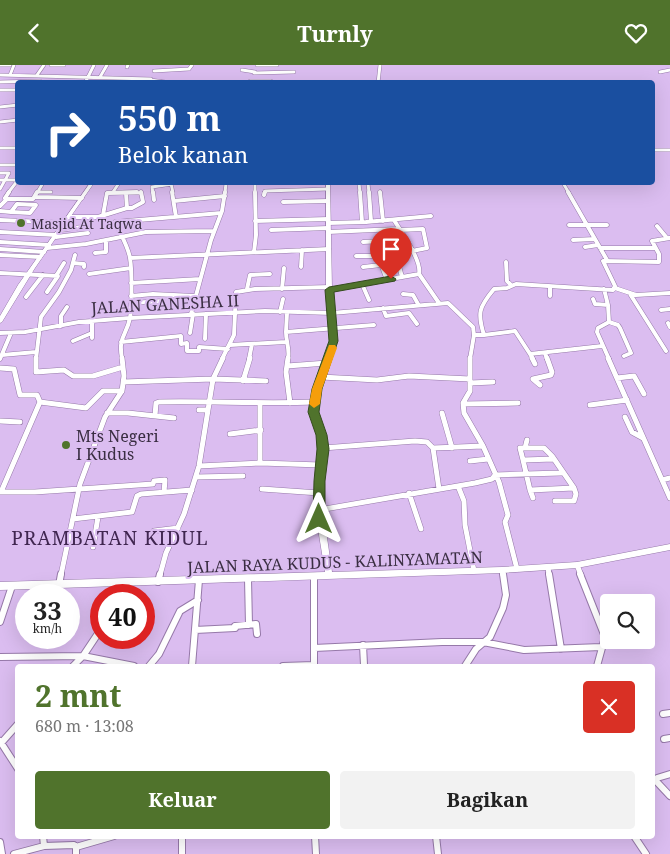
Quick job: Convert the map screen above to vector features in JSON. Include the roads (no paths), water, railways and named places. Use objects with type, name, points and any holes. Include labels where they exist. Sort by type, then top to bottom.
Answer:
[{"type":"street","points":[[4,65],[10,65]]},
{"type":"street","points":[[10,75],[14,65]]},
{"type":"street","points":[[37,75],[44,65]]},
{"type":"street","points":[[51,65],[64,65]]},
{"type":"street","points":[[86,80],[94,65]]},
{"type":"street","points":[[100,77],[107,65]]},
{"type":"street","points":[[154,71],[189,69],[192,65]]},
{"type":"street","points":[[251,80],[257,65],[277,65]]},
{"type":"street","points":[[378,80],[380,65]]},
{"type":"street","points":[[0,75],[122,77],[150,80],[155,67]]},
{"type":"street","points":[[242,70],[254,72],[294,72]]},
{"type":"street","points":[[660,72],[670,70]]},
{"type":"street","points":[[41,80],[45,75]]},
{"type":"street","points":[[0,82],[15,82]]},
{"type":"street","points":[[0,90],[15,90]]},
{"type":"street","points":[[0,107],[15,105]]},
{"type":"street","points":[[0,122],[15,120]]},
{"type":"street","points":[[0,148],[15,148]]},
{"type":"street","points":[[655,150],[670,150]]},
{"type":"street","points":[[9,158],[1,165],[14,170]]},
{"type":"street","points":[[0,173],[14,170]]},
{"type":"street","points":[[0,189],[14,170]]},
{"type":"street","points":[[0,180],[15,180]]},
{"type":"street","points":[[0,206],[7,199],[5,198],[15,184]]},
{"type":"street","points":[[36,197],[42,185]]},
{"type":"street","points":[[0,321],[17,289],[91,185]]},
{"type":"street","points":[[113,193],[117,185]]},
{"type":"street","points":[[154,200],[152,187],[162,185]]},
{"type":"street","points":[[171,185],[176,217]]},
{"type":"street","points":[[190,333],[194,296],[221,213],[226,185]]},
{"type":"street","points":[[255,185],[257,221],[255,252]]},
{"type":"street","points":[[359,185],[362,222]]},
{"type":"street","points":[[368,185],[371,221]]},
{"type":"street","points":[[564,185],[607,260]]},
{"type":"street","points":[[264,195],[265,191],[328,186],[330,289],[334,330],[333,346],[321,377],[315,402],[314,417],[322,435],[323,449],[319,510],[329,576]]},
{"type":"street","points":[[38,192],[52,192]]},
{"type":"street","points":[[69,217],[96,217],[132,208],[143,202],[140,192],[106,194],[103,215]]},
{"type":"street","points":[[380,192],[383,221]]},
{"type":"street","points":[[126,193],[127,208]]},
{"type":"street","points":[[174,201],[225,196]]},
{"type":"street","points":[[7,199],[82,197]]},
{"type":"street","points":[[283,202],[328,201]]},
{"type":"street","points":[[0,211],[11,212],[30,213],[36,205],[18,204],[11,212]]},
{"type":"street","points":[[59,584],[78,490],[107,413],[122,391],[121,342],[130,317],[131,268],[130,258],[116,222],[221,213]]},
{"type":"street","points":[[271,230],[431,216]]},
{"type":"street","points":[[0,220],[65,223]]},
{"type":"street","points":[[394,220],[398,230],[412,251],[420,270],[419,274],[440,303],[453,305],[478,335]]},
{"type":"street","points":[[257,221],[398,230],[423,229],[427,249],[412,251]]},
{"type":"street","points":[[569,225],[606,225]]},
{"type":"street","points":[[657,226],[668,238]]},
{"type":"street","points":[[57,234],[82,227]]},
{"type":"street","points":[[0,255],[45,251],[146,232],[214,231]]},
{"type":"street","points":[[0,232],[88,233]]},
{"type":"street","points":[[615,288],[603,261],[660,261],[652,241],[668,238]]},
{"type":"street","points":[[573,240],[595,239]]},
{"type":"street","points":[[95,253],[106,252],[106,240]]},
{"type":"street","points":[[363,242],[404,240]]},
{"type":"street","points":[[0,242],[45,251]]},
{"type":"street","points":[[179,255],[180,247]]},
{"type":"street","points":[[385,247],[390,265]]},
{"type":"street","points":[[585,247],[654,248]]},
{"type":"street","points":[[0,249],[45,251]]},
{"type":"street","points":[[130,258],[329,249]]},
{"type":"street","points":[[300,267],[302,250]]},
{"type":"street","points":[[75,255],[59,292],[43,311],[38,330],[36,371],[37,373],[64,370],[73,376],[93,376],[123,367]]},
{"type":"street","points":[[356,256],[378,256],[387,280]]},
{"type":"street","points":[[47,292],[58,277],[56,276],[64,263]]},
{"type":"street","points":[[73,263],[84,263],[84,267]]},
{"type":"street","points":[[506,263],[507,281],[511,285]]},
{"type":"street","points":[[253,275],[254,266]]},
{"type":"street","points":[[363,267],[399,266],[402,277]]},
{"type":"street","points":[[89,274],[131,268]]},
{"type":"street","points":[[282,289],[284,268]]},
{"type":"street","points":[[0,273],[56,276]]},
{"type":"street","points":[[247,289],[249,277],[270,274]]},
{"type":"street","points":[[158,582],[168,546],[178,528],[200,466],[213,379],[234,335],[236,313],[234,295],[237,290],[330,289],[419,274]]},
{"type":"street","points":[[26,297],[43,275]]},
{"type":"street","points":[[131,283],[200,279]]},
{"type":"street","points":[[362,284],[369,300]]},
{"type":"street","points":[[517,569],[504,522],[508,512],[502,487],[483,446],[466,419],[463,405],[469,393],[470,359],[478,335],[478,316],[482,304],[494,289],[506,288],[511,285],[615,288],[630,294],[668,293],[670,299]]},
{"type":"street","points":[[550,287],[550,296]]},
{"type":"street","points":[[604,289],[608,305],[609,322]]},
{"type":"street","points":[[403,294],[413,295],[418,304]]},
{"type":"street","points":[[630,294],[666,351]]},
{"type":"street","points":[[131,295],[194,296]]},
{"type":"street","points":[[280,312],[283,299]]},
{"type":"street","points":[[593,299],[595,303],[608,305]]},
{"type":"street","points":[[131,303],[163,301]]},
{"type":"street","name":"JALAN GANESHA II","points":[[0,333],[38,330],[130,317],[280,312],[332,313],[440,303]]},
{"type":"street","points":[[61,326],[61,315],[67,307]]},
{"type":"street","points":[[383,308],[386,316],[409,313],[417,324]]},
{"type":"street","points":[[661,310],[670,309]]},
{"type":"street","points":[[287,313],[286,342],[289,346],[290,355],[287,366],[286,388],[290,403]]},
{"type":"street","points":[[205,339],[206,314]]},
{"type":"street","points":[[73,341],[92,335],[92,321]]},
{"type":"street","points":[[624,356],[631,353],[618,325],[609,322],[597,329],[602,346],[670,498]]},
{"type":"street","points":[[286,332],[334,330],[374,325]]},
{"type":"street","points":[[478,335],[515,331],[536,364]]},
{"type":"street","points":[[10,333],[1,357],[36,352]]},
{"type":"street","points":[[121,342],[181,336],[181,341],[187,343],[187,351],[199,351],[199,347],[229,347],[286,342]]},
{"type":"street","points":[[243,381],[248,367],[252,344]]},
{"type":"street","points":[[530,354],[602,346]]},
{"type":"street","points":[[540,385],[533,379],[549,375],[552,372],[545,353]]},
{"type":"street","points":[[287,366],[327,363]]},
{"type":"street","points":[[0,368],[14,369],[20,395],[37,395],[40,402],[1,492],[78,490],[153,484],[154,481],[165,480],[164,492]]},
{"type":"street","points":[[321,377],[378,380],[409,376],[493,382]]},
{"type":"street","points":[[617,378],[636,377],[644,394]]},
{"type":"street","points":[[123,382],[213,379],[266,381]]},
{"type":"street","points":[[40,402],[86,408],[103,391],[122,391]]},
{"type":"street","points":[[590,405],[626,399]]},
{"type":"street","points":[[154,416],[156,403],[159,402],[210,401],[260,404],[315,402]]},
{"type":"street","points":[[463,405],[518,403]]},
{"type":"street","points":[[260,404],[260,463]]},
{"type":"street","points":[[199,411],[208,410]]},
{"type":"street","points":[[107,413],[128,413],[174,418]]},
{"type":"street","points":[[442,413],[452,448]]},
{"type":"street","points":[[625,417],[632,432],[643,437]]},
{"type":"street","points":[[0,421],[20,422]]},
{"type":"street","points":[[230,434],[261,430]]},
{"type":"street","points":[[525,448],[525,443],[528,440]]},
{"type":"street","points":[[323,449],[415,441],[426,442],[433,448],[483,446]]},
{"type":"street","points":[[433,448],[439,489]]},
{"type":"street","points":[[532,498],[520,448],[544,448],[574,488],[576,494],[574,501],[555,501]]},
{"type":"street","points":[[470,461],[488,459]]},
{"type":"street","points":[[523,460],[554,459]]},
{"type":"street","points":[[200,466],[260,463],[321,465]]},
{"type":"street","points":[[319,510],[492,479],[495,475],[561,473]]},
{"type":"street","points":[[196,477],[243,476]]},
{"type":"street","points":[[662,480],[670,478]]},
{"type":"street","points":[[458,485],[464,501],[464,525],[474,571]]},
{"type":"street","points":[[530,490],[574,488]]},
{"type":"street","points":[[262,489],[319,493]]},
{"type":"street","points":[[73,519],[132,512],[138,495],[192,490]]},
{"type":"street","points":[[410,493],[421,529]]},
{"type":"street","points":[[93,547],[98,517]]},
{"type":"street","points":[[154,531],[178,528]]},
{"type":"street","name":"JALAN RAYA KUDUS - KALINYAMATAN","points":[[80,584],[502,571],[577,565],[670,547]]},
{"type":"street","points":[[577,565],[600,624]]},
{"type":"street","points":[[548,567],[561,649]]},
{"type":"street","points":[[466,664],[483,642],[490,637],[506,602],[502,571]]},
{"type":"street","points":[[314,576],[314,664]]},
{"type":"street","points":[[248,579],[249,625]]},
{"type":"street","points":[[192,664],[200,580]]},
{"type":"street","name":"JALAN RAYA KUDUS - KALINYAMATAN","points":[[0,586],[15,586]]},
{"type":"street","points":[[0,619],[12,586]]},
{"type":"street","points":[[151,664],[159,654],[180,611],[198,600]]},
{"type":"street","points":[[195,630],[257,625],[257,634]]},
{"type":"street","points":[[314,647],[483,642],[524,650],[600,647]]},
{"type":"street","points":[[363,645],[364,664]]},
{"type":"street","points":[[76,664],[90,646]]},
{"type":"street","points":[[597,664],[601,649]]},
{"type":"street","points":[[0,657],[83,656],[124,664]]},
{"type":"street","points":[[15,727],[1,741],[15,764]]},
{"type":"street","points":[[670,774],[657,777],[656,781],[670,796]]},
{"type":"street","points":[[43,839],[44,846]]},
{"type":"street","points":[[14,854],[44,846],[62,844],[76,851],[93,841],[101,839]]},
{"type":"street","points":[[182,839],[182,854]]},
{"type":"street","points":[[315,839],[316,854]]},
{"type":"street","points":[[436,839],[438,854]]},
{"type":"street","points":[[636,839],[646,854]]},
{"type":"street","points":[[0,842],[2,854]]},
{"type":"place","name":"Masjid At Taqwa","points":[[21,223]]},
{"type":"place","name":"Mts Negeri I Kudus","points":[[66,445]]},
{"type":"district","name":"PRAMBATAN KIDUL","points":[[110,538]]}]
